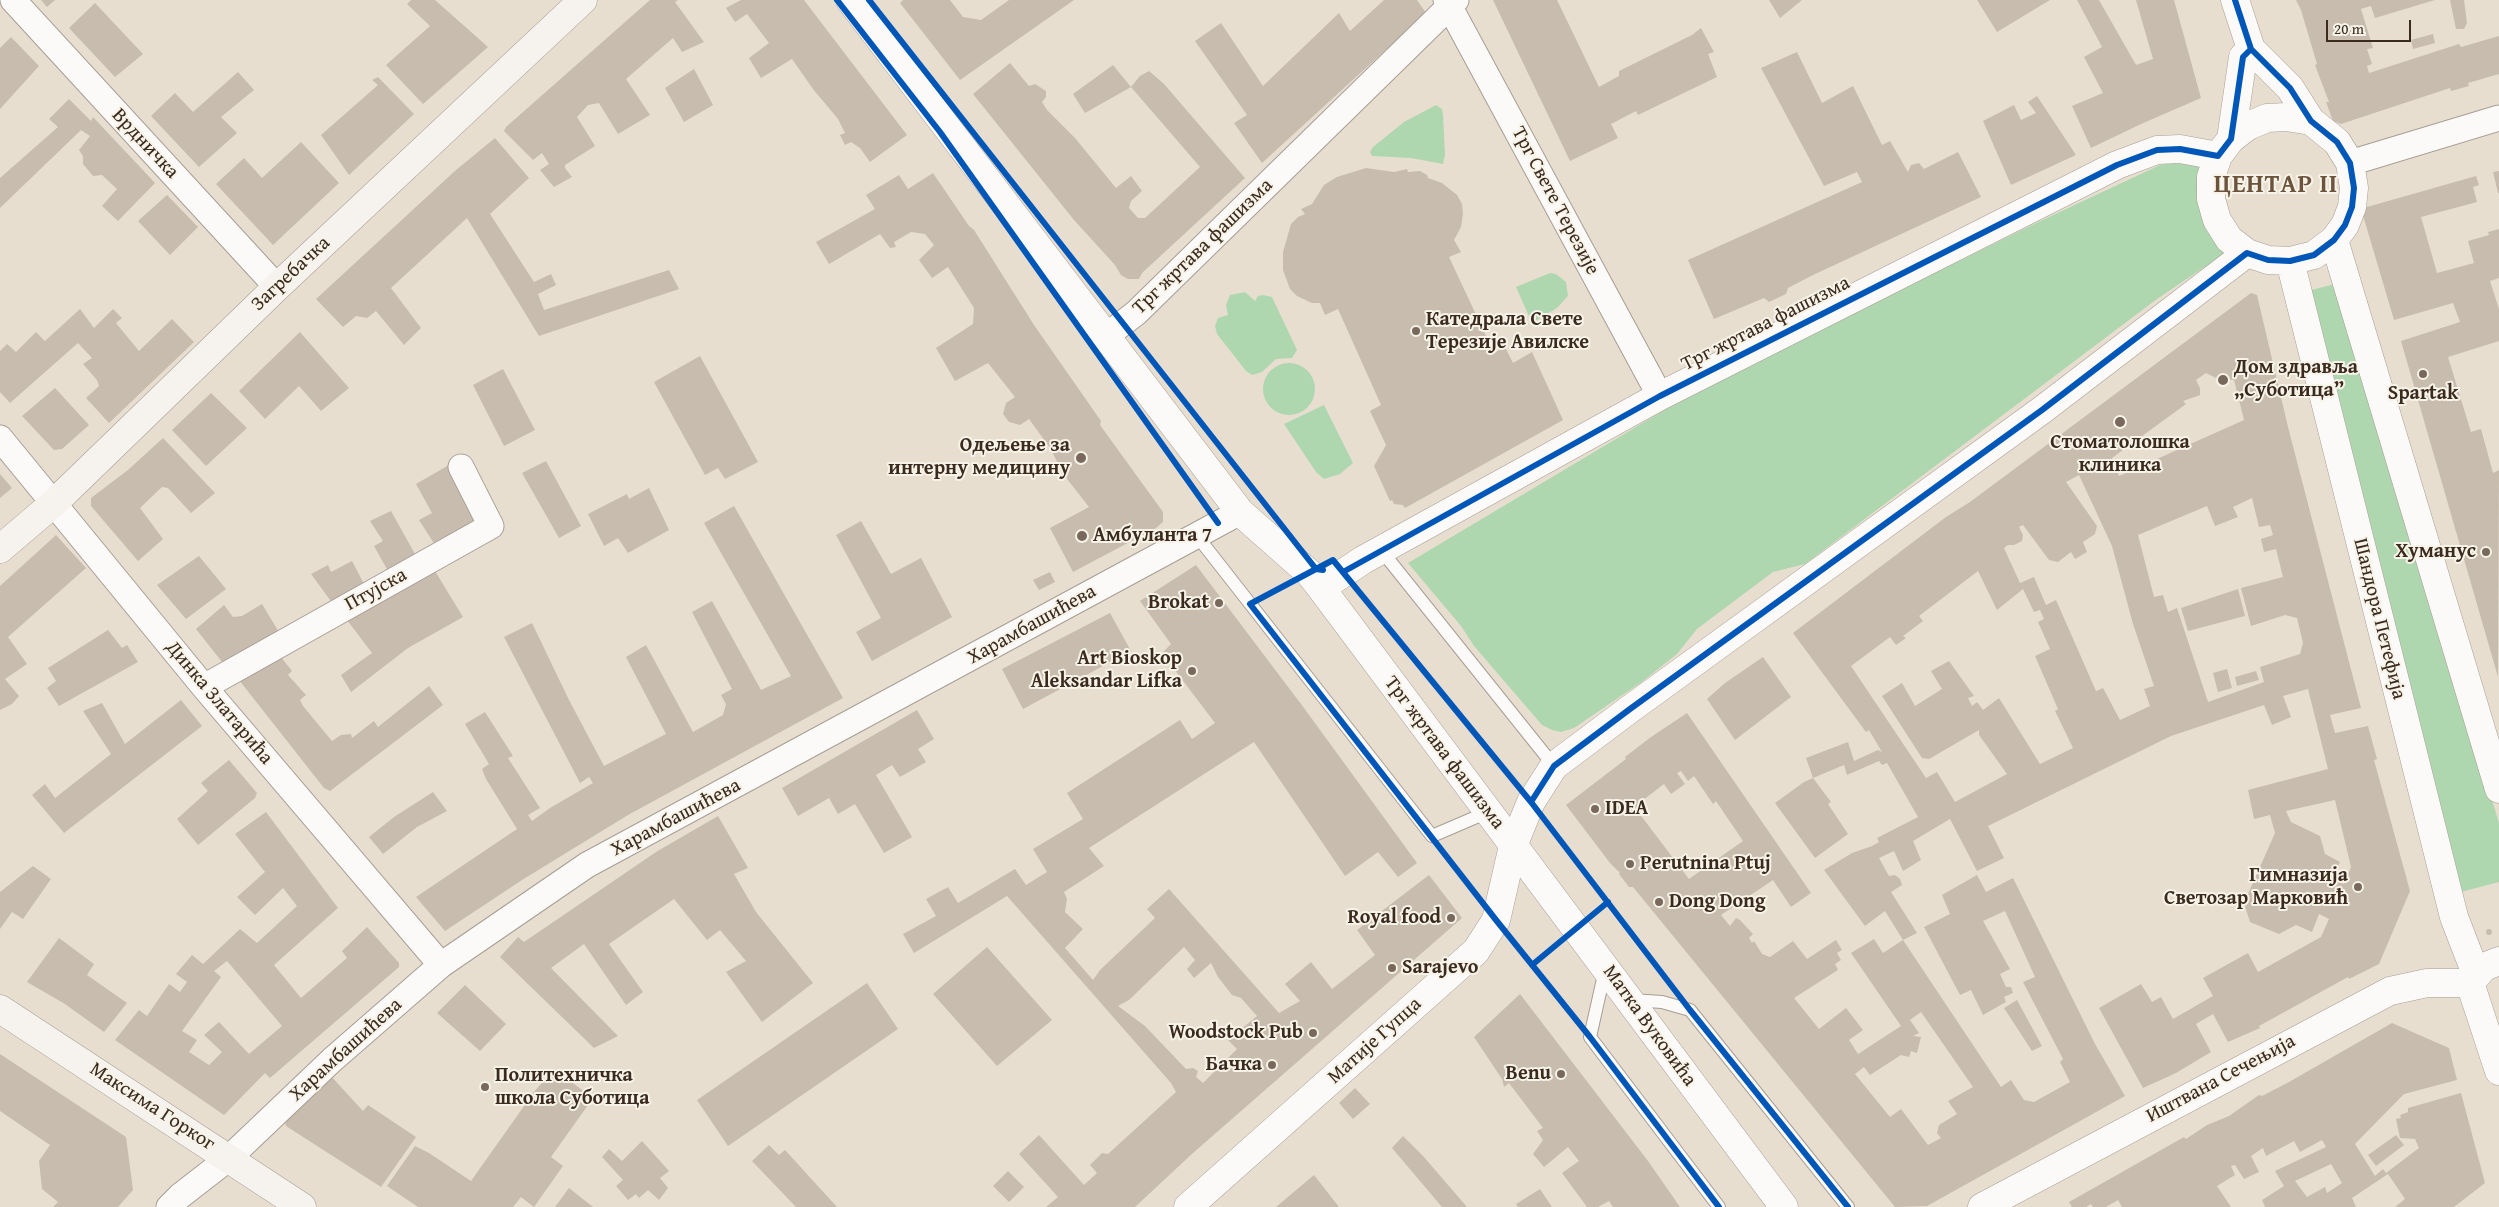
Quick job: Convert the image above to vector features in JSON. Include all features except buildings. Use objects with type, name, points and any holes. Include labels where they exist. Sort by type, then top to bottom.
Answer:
[{"type":"main road","name":"Загребачка","points":[[0,549],[54,503],[277,287],[584,0]]},
{"type":"main road","name":"Максима Горког","points":[[0,1009],[302,1207]]},
{"type":"street","name":"Врдничка","points":[[13,0],[277,287]]},
{"type":"street","points":[[850,0],[1106,336]]},
{"type":"street","points":[[2235,0],[2251,49],[2290,88],[2311,120],[2337,142],[2350,163],[2354,188],[2352,207],[2345,225],[2334,240],[2314,255],[2290,262],[2268,260],[2247,253],[2229,239],[2217,220],[2211,199],[2211,177],[2224,147],[2243,58],[2251,49]]},
{"type":"street","name":"Трг жртава фашизма","points":[[1450,2],[1136,313],[1106,336],[1240,512],[1309,573],[1514,846]]},
{"type":"street","name":"Трг Свете Терезије","points":[[1450,2],[1660,396]]},
{"type":"street","points":[[2224,147],[2248,126],[2267,118],[2286,117],[2311,120]]},
{"type":"street","points":[[2350,163],[2499,118]]},
{"type":"street","name":"Трг жртава фашизма","points":[[1321,588],[1381,550],[1660,396],[2116,165],[2157,150],[2224,147]]},
{"type":"street","points":[[2334,240],[2499,788]]},
{"type":"street","name":"Трг жртава фашизма","points":[[1514,846],[1531,802],[1554,766],[2042,410],[2247,253]]},
{"type":"street","name":"Шандора Петефија","points":[[2290,262],[2452,908],[2499,1071]]},
{"type":"street","name":"Динка Златарића","points":[[0,438],[204,687],[441,966]]},
{"type":"street","name":"Птујска","points":[[204,687],[491,526],[461,467]]},
{"type":"street","name":"Харамбашићева","points":[[170,1207],[180,1196],[229,1158],[332,1060],[441,966],[587,865],[1240,512]]},
{"type":"street","name":"Матка Вуковића","points":[[1514,846],[1784,1207]]},
{"type":"street","name":"Матије Гупца","points":[[1188,1207],[1476,951],[1496,920],[1514,846]]},
{"type":"street","points":[[2473,979],[2484,967],[2499,960]]},
{"type":"street","name":"Иштвана Сечењија","points":[[1982,1207],[2390,991],[2427,983],[2473,979]]},
{"type":"lane","points":[[1197,536],[1432,836],[1488,812]]},
{"type":"lane","points":[[1381,550],[1554,766]]},
{"type":"lane","points":[[1606,967],[1590,1037],[1719,1207]]},
{"type":"lane","points":[[1628,1000],[1662,1002],[1690,1010],[1848,1207]]},
{"type":"green space","points":[[1436,105],[1442,109],[1443,115],[1445,155],[1443,164],[1411,158],[1372,156],[1370,152],[1373,147],[1404,122]]},
{"type":"green space","points":[[2195,159],[2208,169],[2229,254],[2203,268],[2157,299],[1805,564],[1773,572],[1697,629],[1677,654],[1643,681],[1574,728],[1561,732],[1542,725],[1474,646],[1461,626],[1408,563],[1745,362],[1870,305],[2034,224],[2160,165]]},
{"type":"green space","points":[[1550,273],[1556,274],[1566,282],[1568,296],[1557,308],[1532,323],[1516,287]]},
{"type":"green space","points":[[2335,284],[2499,823],[2499,882],[2457,893],[2307,291]]},
{"type":"green space","points":[[1245,292],[1255,301],[1258,296],[1272,297],[1297,350],[1292,358],[1276,359],[1262,372],[1252,375],[1246,371],[1217,334],[1215,326],[1218,318],[1228,315],[1226,305],[1230,295]]},
{"type":"green space","points":[[1284,363],[1294,363],[1308,370],[1315,384],[1315,394],[1308,408],[1294,415],[1284,415],[1274,411],[1267,404],[1263,394],[1263,384],[1267,374],[1274,367]]},
{"type":"green space","points":[[1324,405],[1353,463],[1340,474],[1324,479],[1316,472],[1284,424]]},
{"type":"cycle path","points":[[837,0],[940,132],[1218,523]]},
{"type":"cycle path","points":[[869,0],[1316,569],[1323,570]]},
{"type":"cycle path","points":[[1531,802],[1554,766],[2042,410],[2247,253],[2268,260],[2290,261],[2314,255],[2334,240],[2345,225],[2352,207],[2354,188],[2350,163],[2337,142],[2311,121],[2290,88],[2251,49],[2235,0]]},
{"type":"cycle path","points":[[1343,572],[1660,396],[2117,165],[2157,150],[2180,149],[2218,156],[2231,139],[2243,57],[2251,49]]},
{"type":"cycle path","points":[[1719,1207],[1590,1037],[1496,920],[1250,604],[1333,560],[1531,802],[1690,1010],[1848,1207]]},
{"type":"cycle path","points":[[1532,965],[1608,902]]},
{"type":"place","name":"Катедрала Свете Терезије Авилске","points":[[1416,331]]},
{"type":"place","name":"Spartak","points":[[2423,374]]},
{"type":"place","name":"Дом здравља „Суботица”","points":[[2223,380]]},
{"type":"place","name":"Стоматолошка клиника","points":[[2120,422]]},
{"type":"place","name":"Одељење за интерну медицину","points":[[1081,458]]},
{"type":"place","name":"Амбуланта 7","points":[[1082,536]]},
{"type":"place","name":"Хуманус","points":[[2486,552]]},
{"type":"place","name":"Brokat","points":[[1219,603]]},
{"type":"place","name":"Art Bioskop Aleksandar Lifka","points":[[1192,671]]},
{"type":"place","name":"IDEA","points":[[1595,809]]},
{"type":"place","name":"Perutnina Ptuj","points":[[1630,864]]},
{"type":"place","name":"Гимназија Светозар Марковић","points":[[2358,887]]},
{"type":"place","name":"Dong Dong","points":[[1659,902]]},
{"type":"place","name":"Royal food","points":[[1451,918]]},
{"type":"place","name":"Sarajevo","points":[[1392,968]]},
{"type":"place","name":"Woodstock Pub","points":[[1313,1033]]},
{"type":"place","name":"Бачка","points":[[1272,1065]]},
{"type":"place","name":"Benu","points":[[1561,1074]]},
{"type":"place","name":"Политехничка школа Суботица","points":[[485,1087]]},
{"type":"district","name":"ЦЕНТАР II","points":[[2276,186]]}]
